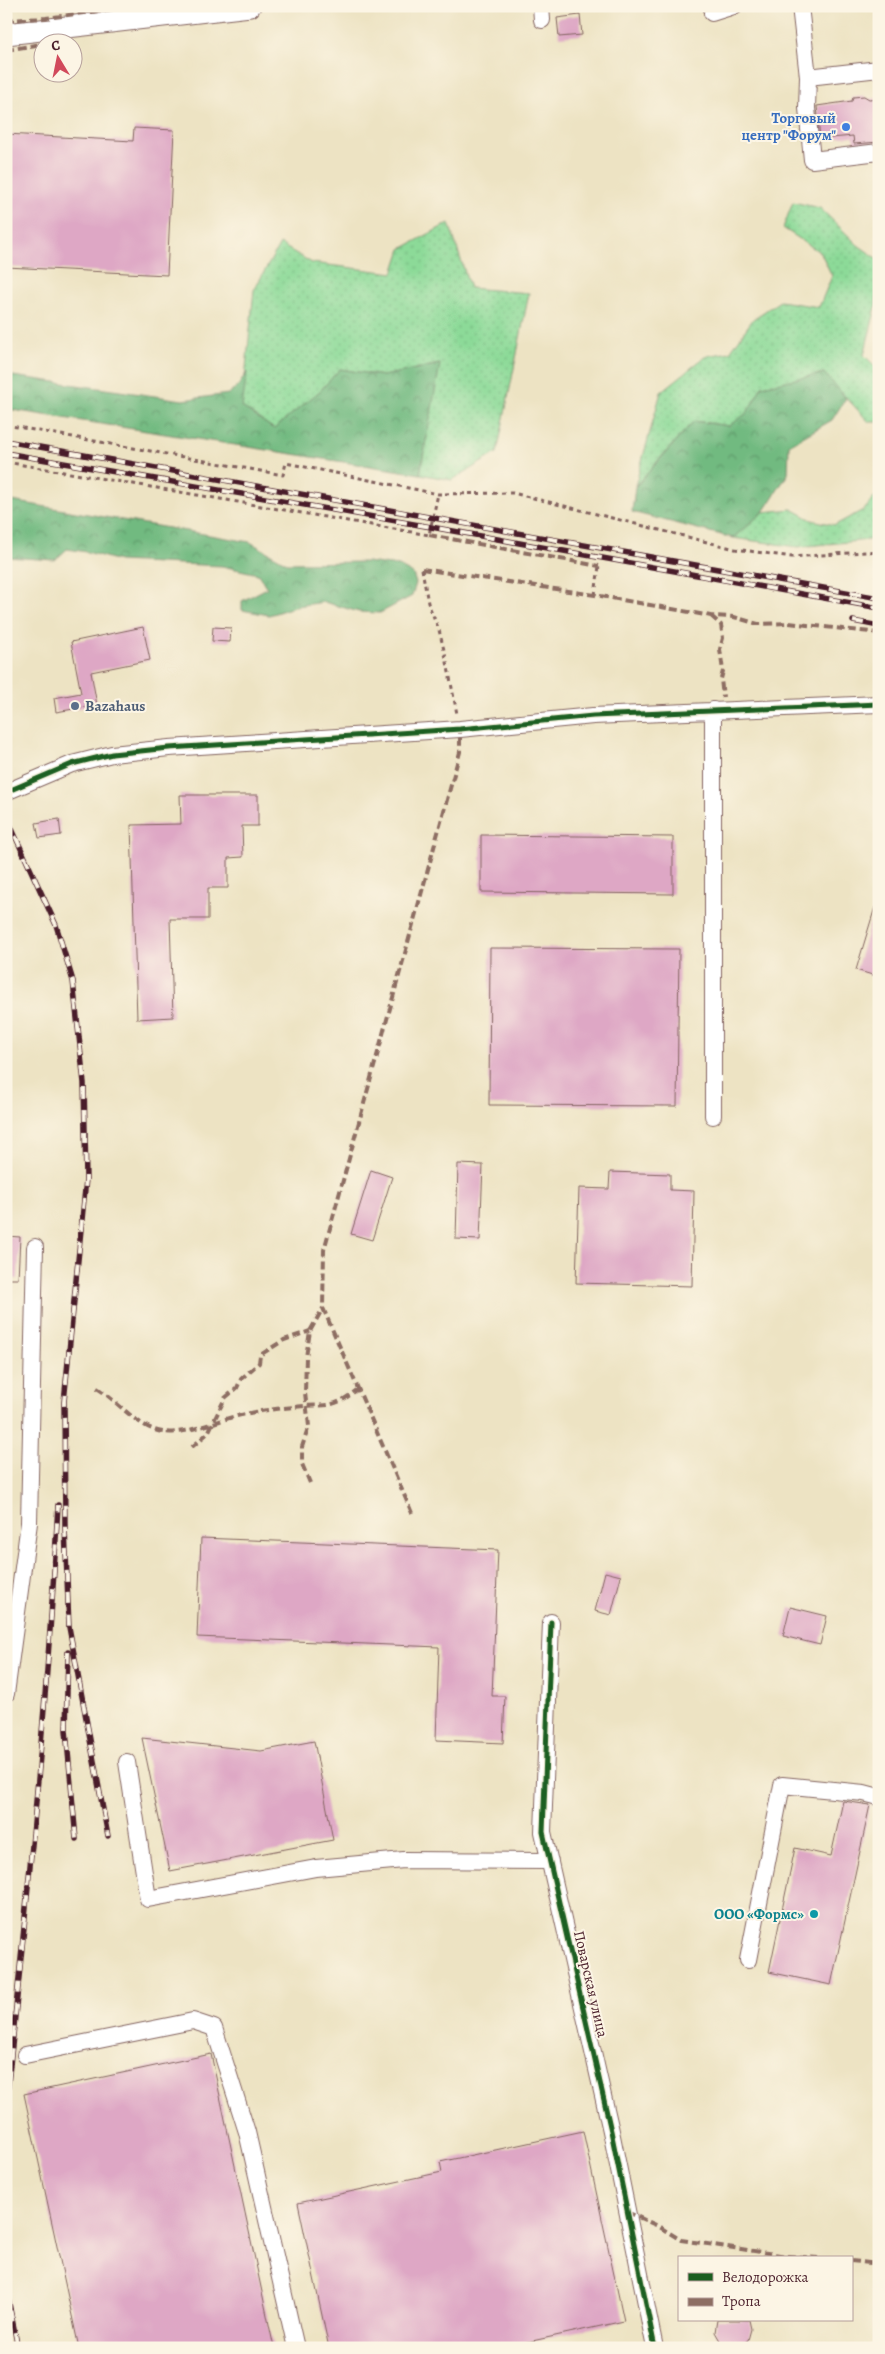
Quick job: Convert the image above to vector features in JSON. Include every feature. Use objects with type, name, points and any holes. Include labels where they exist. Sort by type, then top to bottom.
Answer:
[{"type":"main road","points":[[6,34],[250,6]]},
{"type":"street","points":[[712,13],[734,6]]},
{"type":"street","points":[[800,6],[808,77],[807,108],[812,160],[879,152]]},
{"type":"street","points":[[808,77],[879,69]]},
{"type":"street","points":[[6,792],[72,764],[112,754],[169,748],[460,729],[593,716],[879,704]]},
{"type":"street","points":[[713,710],[713,1116]]},
{"type":"street","points":[[6,1694],[29,1523],[35,1247]]},
{"type":"street","name":"Поварская улица","points":[[551,1622],[543,1832],[611,2131],[650,2347]]},
{"type":"street","points":[[128,1762],[148,1899],[316,1868],[404,1860],[550,1861]]},
{"type":"street","points":[[748,1960],[782,1785],[879,1797]]},
{"type":"street","points":[[25,2055],[193,2021],[214,2028],[247,2132],[296,2348]]},
{"type":"path","points":[[6,425],[283,475],[286,463],[438,494],[513,494],[735,549],[792,558],[879,552]]},
{"type":"path","points":[[6,462],[429,535],[438,494]]},
{"type":"path","points":[[595,595],[599,566]]},
{"type":"path","points":[[422,569],[428,603],[439,630],[447,662],[460,729]]},
{"type":"green space","points":[[793,202],[820,208],[858,245],[879,260],[876,307],[864,355],[879,370],[879,422],[869,422],[824,374],[762,386],[747,414],[729,426],[694,421],[635,486],[661,392],[706,356],[730,352],[753,319],[780,301],[819,307],[832,276],[821,253],[783,228]]},
{"type":"green space","points":[[449,223],[470,288],[529,293],[497,453],[452,480],[420,474],[439,364],[383,376],[340,369],[320,391],[274,429],[242,407],[254,290],[280,244],[312,263],[393,273],[401,249]]},
{"type":"green space","points":[[440,364],[420,474],[6,409],[6,375],[183,400],[228,394],[238,386],[247,372],[242,407],[274,429],[320,391],[340,369],[383,376]]},
{"type":"green space","points":[[824,373],[846,398],[832,420],[789,445],[788,474],[763,512],[733,538],[632,512],[635,487],[694,421],[729,426],[747,413],[762,386]]},
{"type":"green space","points":[[879,492],[879,539],[797,547],[733,538],[763,512],[792,509],[812,520],[835,525],[865,509]]},
{"type":"green space","points":[[6,500],[250,542],[287,563],[366,562],[399,566],[413,574],[416,583],[412,596],[380,613],[359,612],[324,602],[297,606],[269,615],[242,610],[242,601],[267,588],[258,574],[222,566],[119,561],[87,552],[67,549],[55,560],[6,557]]},
{"type":"building","points":[[580,15],[582,35],[559,37],[557,18]]},
{"type":"building","name":"Торговый центр \"Форум\"","points":[[864,96],[869,99],[879,98],[879,142],[854,144],[853,136],[820,139],[817,106],[852,101],[853,97]]},
{"type":"building","points":[[134,128],[174,130],[167,275],[6,267],[6,134],[133,141]]},
{"type":"building","points":[[143,627],[150,660],[91,672],[97,705],[56,712],[54,698],[81,693],[71,642]]},
{"type":"building","points":[[213,627],[231,628],[230,642],[212,641]]},
{"type":"building","points":[[180,795],[258,795],[258,826],[242,826],[243,857],[228,858],[228,888],[208,888],[208,919],[170,919],[173,1017],[137,1019],[131,825],[181,824]]},
{"type":"building","points":[[59,819],[61,835],[39,838],[36,823]]},
{"type":"building","points":[[481,835],[673,837],[673,894],[481,892]]},
{"type":"building","points":[[875,907],[879,907],[879,977],[856,970]]},
{"type":"building","points":[[490,948],[679,949],[677,1106],[489,1105]]},
{"type":"building","points":[[458,1164],[483,1165],[480,1240],[456,1239]]},
{"type":"building","points":[[371,1170],[392,1177],[372,1240],[351,1234]]},
{"type":"building","points":[[610,1172],[670,1174],[670,1190],[694,1191],[692,1286],[576,1283],[579,1188],[609,1189]]},
{"type":"building","points":[[6,1236],[20,1237],[18,1279],[6,1279]]},
{"type":"building","points":[[201,1538],[498,1550],[492,1696],[505,1696],[503,1743],[436,1740],[439,1647],[197,1637]]},
{"type":"building","points":[[605,1572],[621,1576],[611,1615],[595,1611]]},
{"type":"building","points":[[790,1607],[827,1616],[820,1645],[783,1636]]},
{"type":"building","points":[[142,1738],[261,1751],[314,1741],[333,1840],[170,1871]]},
{"type":"building","name":"ООО «Формс»","points":[[843,1801],[870,1805],[831,1985],[769,1972],[795,1848],[831,1856]]},
{"type":"building","points":[[211,2054],[274,2348],[79,2348],[24,2094]]},
{"type":"building","points":[[583,2131],[624,2321],[500,2348],[329,2348],[298,2203],[442,2172],[440,2162]]},
{"type":"building","points":[[717,2322],[749,2322],[751,2329],[748,2340],[738,2347],[731,2348],[722,2344],[715,2332]]},
{"type":"railway","points":[[6,441],[879,598]]},
{"type":"railway","points":[[6,453],[879,608]]},
{"type":"railway","points":[[853,621],[879,626]]},
{"type":"railway","points":[[6,816],[56,925],[73,981],[84,1083],[86,1179],[64,1402],[65,1528],[69,1627],[108,1836]]},
{"type":"railway","points":[[6,2103],[42,1730],[58,1505]]},
{"type":"railway","points":[[68,1652],[66,1730],[76,1839]]},
{"type":"railway","points":[[6,2289],[18,2348]]},
{"type":"marked path","points":[[6,15],[13,6]]},
{"type":"marked path","points":[[6,20],[46,18],[137,6]]},
{"type":"marked path","points":[[6,50],[32,46]]},
{"type":"marked path","points":[[429,535],[599,566]]},
{"type":"marked path","points":[[422,569],[595,595],[711,616],[734,617],[758,624],[789,623],[879,633]]},
{"type":"marked path","points":[[711,616],[721,625],[723,638],[720,649],[723,671],[721,679],[723,697]]},
{"type":"marked path","points":[[412,1513],[323,1308],[324,1250],[460,752],[460,729]]},
{"type":"marked path","points":[[310,1483],[302,1464],[302,1447],[309,1426],[305,1393],[306,1357],[310,1331],[323,1308]]},
{"type":"marked path","points":[[192,1447],[208,1433],[225,1398],[237,1388],[241,1379],[259,1363],[260,1355],[284,1340],[310,1331]]},
{"type":"marked path","points":[[97,1388],[140,1422],[155,1430],[165,1432],[187,1431],[231,1417],[256,1412],[332,1404],[344,1399],[358,1389]]},
{"type":"marked path","points":[[627,2212],[658,2226],[681,2240],[787,2256]]},
{"type":"marked path","points":[[852,2261],[879,2264]]},
{"type":"cycle path","points":[[6,792],[72,764],[112,754],[169,748],[460,729],[593,716],[879,704]]},
{"type":"cycle path","points":[[551,1622],[543,1832],[611,2131],[655,2348]]},
{"type":"place","name":"Торговый центр \"Форум\"","points":[[846,127]]},
{"type":"place","name":"Bazahaus","points":[[75,706]]},
{"type":"place","name":"ООО «Формс»","points":[[814,1914]]}]
